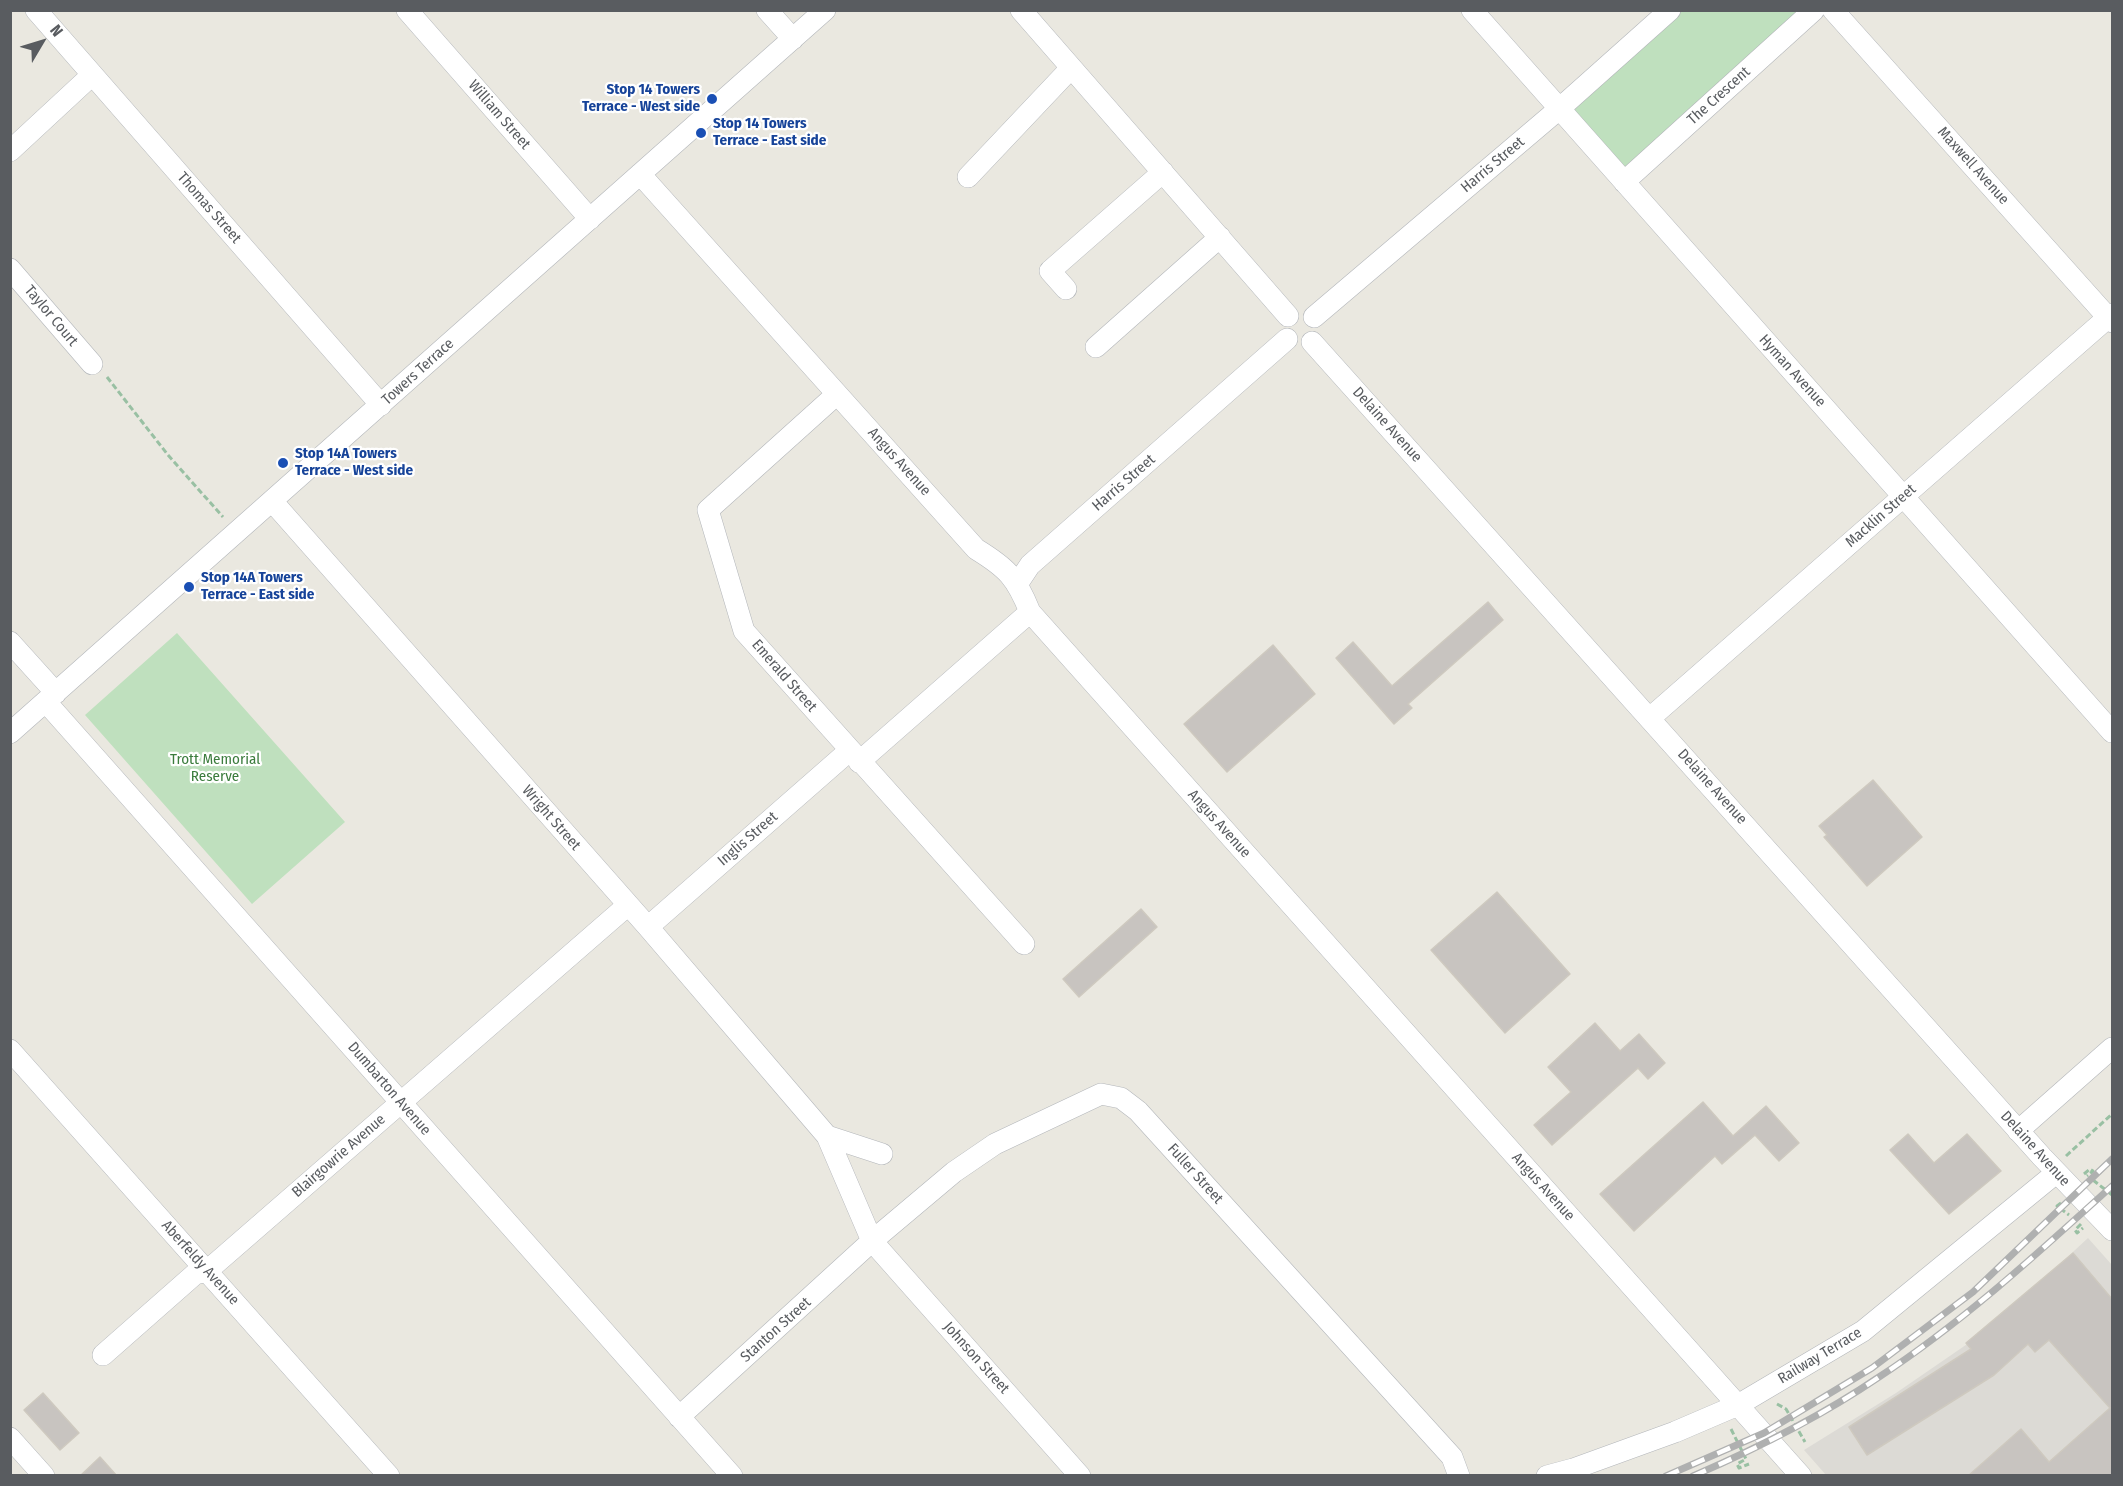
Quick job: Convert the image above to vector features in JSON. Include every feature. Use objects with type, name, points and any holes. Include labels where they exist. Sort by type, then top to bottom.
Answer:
[{"type":"street","name":"Thomas Street","points":[[36,10],[381,405]]},
{"type":"street","name":"William Street","points":[[407,10],[590,219]]},
{"type":"street","points":[[767,10],[792,39]]},
{"type":"street","name":"Towers Terrace","points":[[10,734],[825,10]]},
{"type":"street","points":[[1021,10],[1288,316]]},
{"type":"street","name":"Hyman Avenue","points":[[1472,10],[2112,732]]},
{"type":"street","name":"Harris Street","points":[[1314,317],[1559,109],[1670,10]]},
{"type":"street","name":"The Crescent","points":[[1624,182],[1814,10]]},
{"type":"street","name":"Maxwell Avenue","points":[[1833,10],[2111,318]]},
{"type":"street","points":[[968,177],[1071,68]]},
{"type":"street","points":[[10,151],[92,75]]},
{"type":"street","points":[[1066,289],[1050,271],[1163,172]]},
{"type":"street","name":"Angus Avenue","points":[[640,174],[976,549],[997,562],[1018,583],[1030,612],[1801,1476]]},
{"type":"street","points":[[1096,347],[1220,237]]},
{"type":"street","name":"Taylor Court","points":[[10,268],[92,364]]},
{"type":"street","points":[[1299,310],[1314,317],[1319,328],[1312,342],[1297,345],[1287,339],[1283,327],[1288,316],[1299,310]]},
{"type":"street","name":"Macklin Street","points":[[1650,718],[2111,318]]},
{"type":"street","name":"Harris Street","points":[[1018,583],[1030,565],[1287,339]]},
{"type":"street","name":"Delaine Avenue","points":[[1312,342],[2018,1131],[2056,1173],[2110,1224]]},
{"type":"street","name":"Emerald Street","points":[[837,394],[708,510],[744,631],[1024,944]]},
{"type":"street","name":"Wright Street","points":[[272,501],[648,927],[827,1136],[872,1241]]},
{"type":"street","name":"Inglis Street","points":[[648,927],[1030,612]]},
{"type":"street","name":"Dumbarton Avenue","points":[[10,642],[51,698],[401,1103],[732,1476]]},
{"type":"street","name":"Blairgowrie Avenue","points":[[103,1355],[195,1274],[207,1271],[628,905]]},
{"type":"street","points":[[2018,1131],[2112,1048]]},
{"type":"street","name":"Aberfeldy Avenue","points":[[10,1050],[389,1476]]},
{"type":"street","name":"Fuller Street","points":[[872,1241],[954,1172],[995,1144],[1101,1094],[1121,1098],[1138,1111],[1452,1457],[1459,1476]]},
{"type":"street","points":[[827,1136],[882,1154]]},
{"type":"street","name":"Railway Terrace","points":[[1547,1476],[1573,1469],[1675,1432],[1738,1405],[1863,1331],[2056,1173]]},
{"type":"street","name":"Stanton Street","points":[[679,1418],[872,1241]]},
{"type":"street","name":"Johnson Street","points":[[872,1241],[1080,1476]]},
{"type":"street","points":[[10,1438],[44,1476]]},
{"type":"path","points":[[92,364],[104,373],[168,455],[237,532]]},
{"type":"path","points":[[2056,1173],[2060,1162],[2112,1113]]},
{"type":"path","points":[[1773,1402],[1786,1409],[1805,1442]]},
{"type":"path","points":[[1729,1425],[1746,1459],[1737,1464],[1739,1468],[1749,1464]]},
{"type":"shaded area","points":[[2088,1238],[2112,1265],[2112,1475],[1826,1475],[1804,1450],[1896,1393],[1992,1327]]},
{"type":"green space","points":[[1672,11],[1812,11],[1622,183],[1559,111]]},
{"type":"green space","name":"Trott Memorial Reserve","points":[[177,633],[345,822],[252,904],[85,715]]},
{"type":"building","points":[[1488,602],[1503,620],[1408,704],[1412,708],[1394,724],[1336,658],[1353,642],[1392,686]]},
{"type":"building","points":[[1273,645],[1315,694],[1227,772],[1184,724]]},
{"type":"building","points":[[1873,780],[1922,837],[1867,886],[1824,837],[1827,835],[1819,826]]},
{"type":"building","points":[[1497,892],[1570,974],[1505,1033],[1431,950]]},
{"type":"building","points":[[1141,909],[1157,927],[1079,997],[1063,979]]},
{"type":"building","points":[[1595,1023],[1620,1051],[1639,1034],[1665,1063],[1648,1079],[1638,1068],[1552,1145],[1534,1125],[1571,1092],[1548,1067]]},
{"type":"building","points":[[1703,1102],[1733,1136],[1766,1106],[1799,1143],[1779,1161],[1755,1135],[1722,1164],[1715,1156],[1634,1231],[1600,1194]]},
{"type":"building","points":[[1908,1134],[1934,1163],[1967,1134],[2001,1171],[1949,1214],[1890,1150]]},
{"type":"building","points":[[2073,1253],[2112,1299],[2112,1476],[1968,1476],[2021,1429],[2049,1462],[2110,1408],[2049,1340],[2035,1352],[2028,1344],[1994,1375],[1867,1455],[1849,1427],[1971,1349],[1966,1343]]},
{"type":"building","points":[[43,1393],[79,1433],[60,1450],[24,1410]]},
{"type":"building","points":[[100,1457],[117,1476],[80,1476]]},
{"type":"railway","points":[[1666,1476],[1764,1433],[1872,1368],[1973,1292],[2112,1159]]},
{"type":"railway","points":[[1693,1476],[1811,1419],[1857,1392],[1910,1356],[1999,1286],[2112,1186]]},
{"type":"place","name":"Stop 14 Towers Terrace - West side","points":[[712,99]]},
{"type":"place","name":"Stop 14 Towers Terrace - East side","points":[[701,133]]},
{"type":"place","name":"Stop 14A Towers Terrace - West side","points":[[283,463]]},
{"type":"place","name":"Stop 14A Towers Terrace - East side","points":[[189,587]]}]
